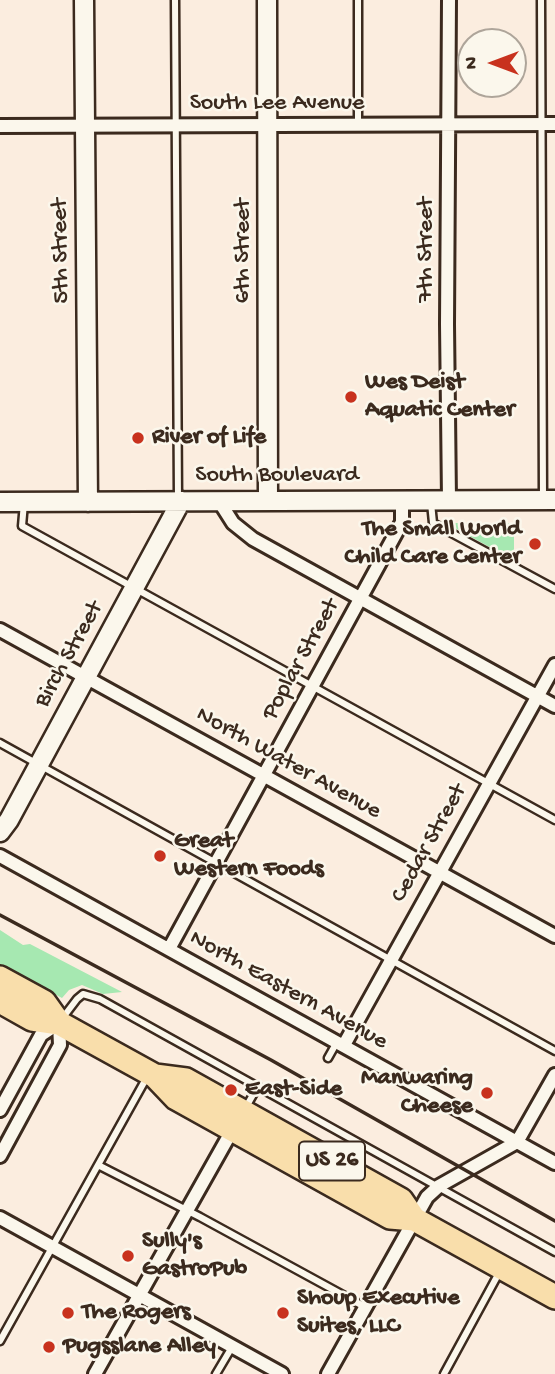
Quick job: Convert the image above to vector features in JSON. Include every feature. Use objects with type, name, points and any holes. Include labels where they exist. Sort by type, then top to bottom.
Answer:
[{"type":"highway","name":"US 26","points":[[0,978],[44,1002],[59,1023]]},
{"type":"highway","name":"US 26","points":[[0,1001],[32,1018],[59,1023],[152,1074],[176,1098],[238,1120],[401,1200],[414,1219],[555,1297]]},
{"type":"street","name":"5th Street","points":[[84,0],[88,502]]},
{"type":"street","name":"6th Street","points":[[267,0],[268,501]]},
{"type":"street","name":"7th Street","points":[[440,500],[449,125],[449,0]]},
{"type":"street","name":"South Lee Avenue","points":[[0,126],[555,124]]},
{"type":"street","name":"Poplar Street","points":[[169,949],[402,522],[402,500]]},
{"type":"street","name":"South Boulevard","points":[[0,502],[549,500]]},
{"type":"street","name":"Birch Street","points":[[0,832],[9,820],[180,501]]},
{"type":"street","points":[[219,501],[233,523],[254,539],[555,706]]},
{"type":"street","name":"North Water Avenue","points":[[0,629],[555,936]]},
{"type":"street","name":"Cedar Street","points":[[340,1044],[555,665]]},
{"type":"street","name":"North Eastern Avenue","points":[[0,856],[555,1163]]},
{"type":"street","points":[[0,1110],[41,1035],[59,1023]]},
{"type":"street","points":[[0,1156],[60,1045],[59,1023]]},
{"type":"street","points":[[328,1374],[427,1197],[439,1186],[517,1142],[555,1075]]},
{"type":"street","points":[[95,1374],[238,1120]]},
{"type":"street","points":[[0,1218],[282,1374]]},
{"type":"lane","points":[[175,0],[180,501]]},
{"type":"lane","points":[[358,0],[358,124]]},
{"type":"lane","points":[[541,0],[540,124],[549,500]]},
{"type":"lane","points":[[440,500],[433,523],[555,589]]},
{"type":"lane","points":[[24,502],[22,526],[555,820]]},
{"type":"lane","points":[[0,743],[555,1051]]},
{"type":"lane","points":[[59,1023],[76,999],[90,995],[555,1252]]},
{"type":"lane","points":[[328,1058],[340,1044]]},
{"type":"lane","points":[[0,1341],[152,1074]]},
{"type":"lane","points":[[238,1120],[258,1086]]},
{"type":"lane","points":[[98,1165],[365,1307]]},
{"type":"lane","points":[[444,1374],[501,1268]]},
{"type":"lane","points":[[216,1374],[232,1347]]},
{"type":"green space","points":[[452,523],[514,523],[514,554],[506,556],[451,526]]},
{"type":"green space","points":[[0,930],[23,945],[30,944],[122,992],[103,994],[82,985],[69,990],[62,998],[0,965]]},
{"type":"railway","points":[[0,915],[271,1060],[555,1221]]},
{"type":"place","name":"Wes Deist Aquatic Center","points":[[351,397]]},
{"type":"place","name":"River of Life","points":[[138,438]]},
{"type":"place","name":"The Small World Child Care Center","points":[[535,544]]},
{"type":"place","name":"Great Western Foods","points":[[160,856]]},
{"type":"place","name":"East-Side","points":[[231,1090]]},
{"type":"place","name":"Manwaring Cheese","points":[[487,1093]]},
{"type":"place","name":"Sully's GastroPub","points":[[128,1256]]},
{"type":"place","name":"The Rogers","points":[[68,1313]]},
{"type":"place","name":"Shoup Executive Suites, LLC","points":[[283,1313]]},
{"type":"place","name":"Pugsslane Alley","points":[[49,1347]]}]
